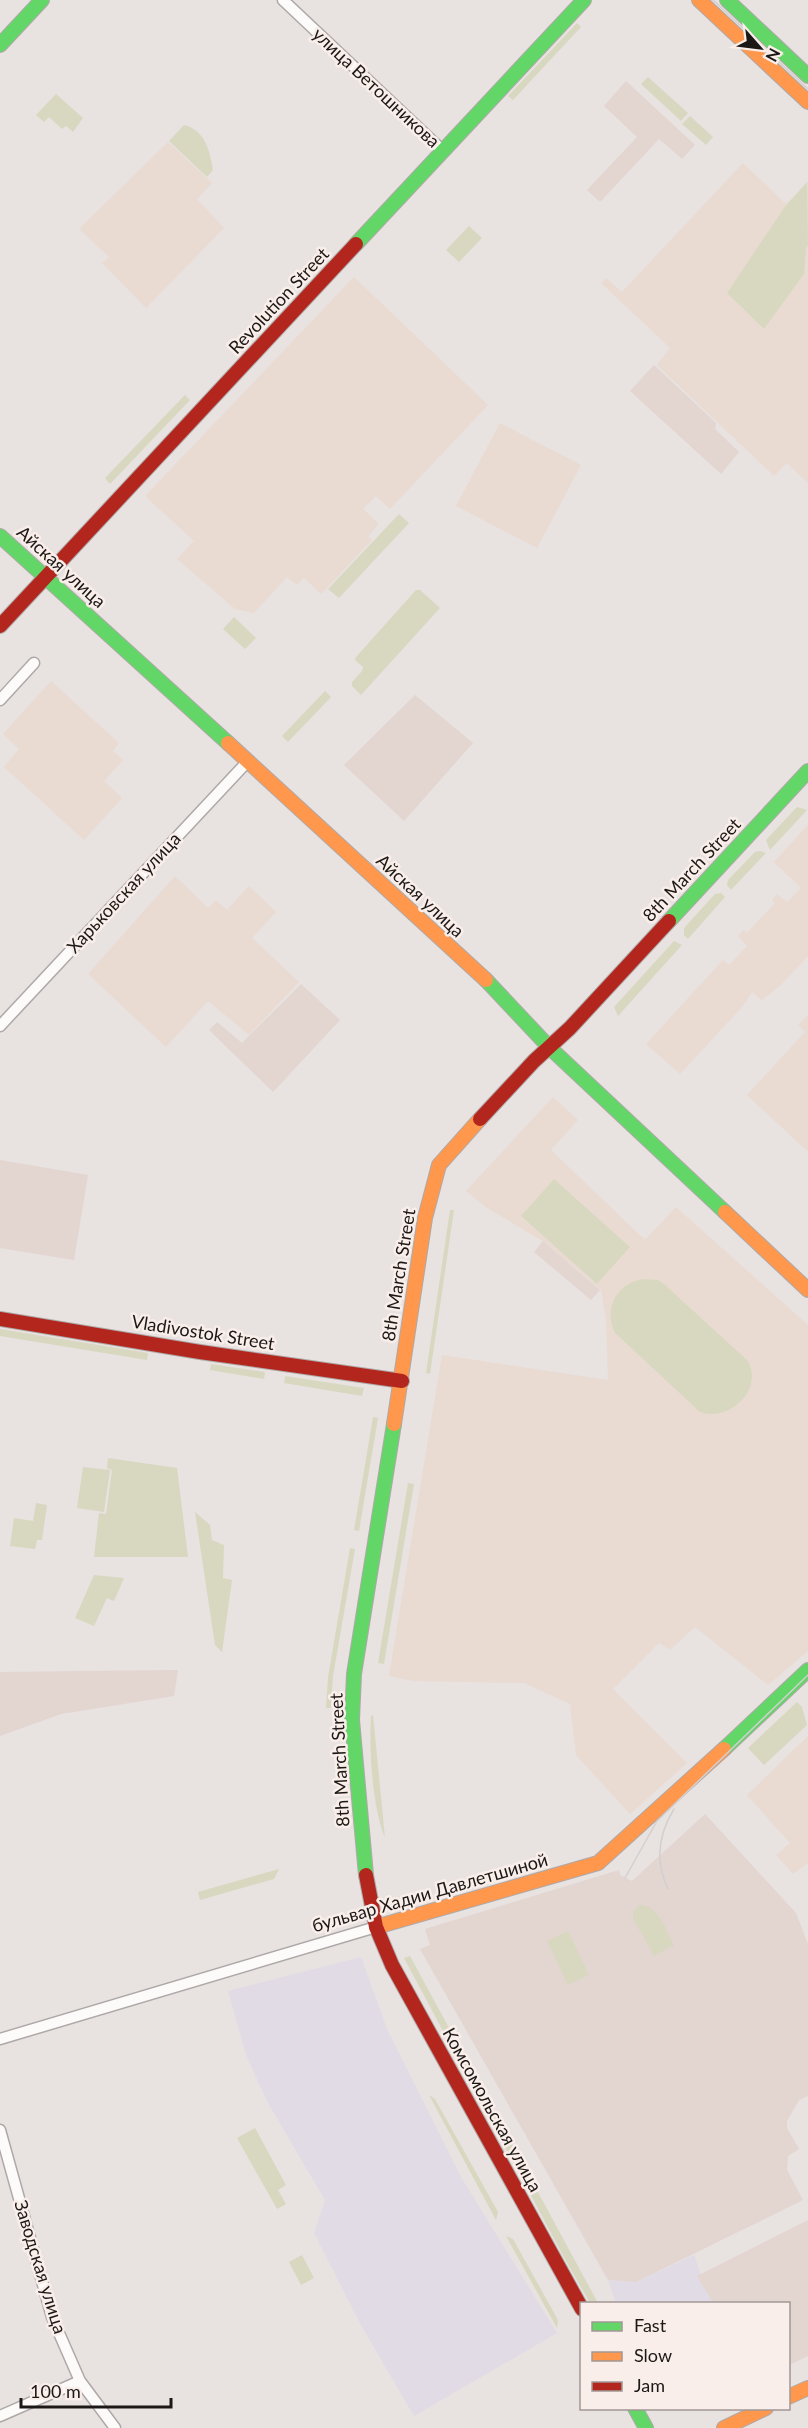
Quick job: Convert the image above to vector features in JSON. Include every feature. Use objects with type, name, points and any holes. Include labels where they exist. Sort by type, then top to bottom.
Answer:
[{"type":"main road","points":[[0,45],[42,0]]},
{"type":"main road","name":"Revolution Street","points":[[0,626],[584,0]]},
{"type":"main road","points":[[699,0],[808,102]]},
{"type":"main road","points":[[727,0],[808,76]]},
{"type":"main road","name":"Айская улица","points":[[0,536],[483,978],[532,1026],[549,1047],[808,1290]]},
{"type":"main road","name":"8th March Street","points":[[376,1927],[369,1897],[359,1813],[352,1701],[354,1674],[402,1381],[412,1297],[428,1204],[439,1165],[549,1047],[570,1028],[808,771]]},
{"type":"main road","name":"Vladivostok Street","points":[[0,1319],[200,1352],[402,1381]]},
{"type":"main road","name":"бульвар Хадии Давлетшиной","points":[[376,1927],[598,1863],[808,1670]]},
{"type":"main road","name":"Комсомольская улица","points":[[376,1927],[393,1965],[445,2062],[580,2304]]},
{"type":"main road","points":[[790,2397],[808,2388]]},
{"type":"main road","points":[[636,2410],[646,2428]]},
{"type":"main road","points":[[724,2428],[764,2410]]},
{"type":"street","name":"улица Ветошникова","points":[[283,0],[443,151]]},
{"type":"street","points":[[0,700],[34,663]]},
{"type":"street","name":"Харьковская улица","points":[[0,1026],[248,761]]},
{"type":"street","name":"бульвар Хадии Давлетшиной","points":[[0,2039],[376,1927]]},
{"type":"street","name":"Заводская улица","points":[[0,2130],[52,2317],[80,2381],[115,2428]]},
{"type":"street","points":[[0,2416],[80,2381]]},
{"type":"shaded area","points":[[626,81],[695,145],[682,159],[659,139],[600,202],[587,190],[637,137],[604,106]]},
{"type":"shaded area","points":[[168,142],[212,183],[197,199],[224,228],[146,308],[102,263],[109,257],[79,229]]},
{"type":"shaded area","points":[[743,163],[786,204],[808,182],[808,483],[787,463],[774,476],[657,365],[670,348],[601,283],[606,278],[622,292]]},
{"type":"shaded area","points":[[354,277],[488,405],[390,509],[376,496],[363,509],[379,524],[368,536],[372,540],[321,594],[304,578],[297,585],[287,577],[254,613],[235,609],[177,559],[194,541],[145,496]]},
{"type":"shaded area","points":[[654,365],[716,423],[715,429],[739,452],[721,474],[630,391]]},
{"type":"shaded area","points":[[500,423],[581,465],[537,548],[456,506]]},
{"type":"shaded area","points":[[51,681],[119,743],[113,751],[123,760],[104,781],[122,798],[84,840],[4,767],[19,749],[3,734]]},
{"type":"shaded area","points":[[415,695],[473,743],[404,821],[344,765]]},
{"type":"shaded area","points":[[808,825],[808,956],[781,985],[762,1000],[752,992],[742,1007],[680,1074],[646,1044],[723,960],[729,965],[747,946],[738,936],[744,930],[747,933],[775,903],[772,900],[777,894],[787,902],[801,888],[774,862]]},
{"type":"shaded area","points":[[175,876],[208,908],[216,900],[227,910],[249,886],[276,912],[252,938],[299,982],[249,1035],[208,1001],[166,1047],[88,974]]},
{"type":"shaded area","points":[[301,984],[340,1020],[273,1092],[209,1030],[217,1022],[242,1043]]},
{"type":"shaded area","points":[[808,1015],[808,1152],[747,1095],[805,1032],[798,1025]]},
{"type":"shaded area","points":[[553,1097],[578,1120],[551,1150],[645,1240],[676,1207],[808,1325],[808,1651],[768,1685],[695,1627],[670,1650],[659,1643],[613,1689],[687,1763],[630,1814],[576,1755],[570,1704],[524,1683],[413,1681],[389,1676],[442,1355],[608,1380],[606,1318],[601,1290],[543,1241],[487,1208],[466,1191]]},
{"type":"shaded area","points":[[0,1160],[88,1175],[74,1260],[0,1248]]},
{"type":"shaded area","points":[[543,1241],[600,1290],[591,1300],[534,1252]]},
{"type":"shaded area","points":[[178,1670],[174,1696],[61,1714],[0,1736],[0,1672]]},
{"type":"shaded area","points":[[808,1736],[808,1863],[793,1874],[776,1855],[790,1843],[747,1795]]},
{"type":"shaded area","points":[[705,1814],[796,1913],[808,1944],[808,2096],[799,2100],[787,2121],[787,2128],[799,2149],[788,2156],[787,2170],[803,2200],[636,2282],[608,2280],[420,1949],[430,1945],[425,1929],[619,1870],[620,1875],[632,1881]]},
{"type":"shaded area","points":[[361,1957],[387,2029],[461,2177],[557,2333],[414,2416],[361,2325],[314,2233],[325,2200],[268,2103],[246,2055],[228,1991]]},
{"type":"shaded area","points":[[808,2220],[808,2356],[790,2365],[790,2302],[712,2302],[697,2276]]},
{"type":"shaded area","points":[[694,2255],[701,2275],[698,2277],[712,2302],[616,2302],[608,2280],[636,2282]]},
{"type":"green space","points":[[577,23],[581,27],[513,100],[508,96]]},
{"type":"green space","points":[[648,77],[688,113],[681,121],[641,84]]},
{"type":"green space","points":[[56,94],[83,118],[73,132],[66,126],[62,129],[49,117],[44,122],[36,115]]},
{"type":"green space","points":[[690,116],[713,137],[706,145],[682,124]]},
{"type":"green space","points":[[184,125],[197,131],[205,142],[213,170],[207,177],[169,141]]},
{"type":"green space","points":[[807,182],[808,245],[804,274],[764,329],[727,293],[784,208]]},
{"type":"green space","points":[[469,226],[482,238],[459,262],[446,250]]},
{"type":"green space","points":[[185,395],[190,400],[110,484],[105,478]]},
{"type":"green space","points":[[399,514],[409,523],[339,598],[328,589]]},
{"type":"green space","points":[[416,590],[420,590],[440,608],[361,695],[352,686],[352,682],[363,667],[355,660],[356,657]]},
{"type":"green space","points":[[234,617],[256,638],[245,649],[223,629]]},
{"type":"green space","points":[[325,691],[331,697],[288,742],[282,736]]},
{"type":"green space","points":[[797,807],[807,810],[770,850],[766,840]]},
{"type":"green space","points":[[755,852],[766,853],[731,890],[727,885],[728,880]]},
{"type":"green space","points":[[721,893],[725,897],[688,939],[684,935],[684,928],[715,894]]},
{"type":"green space","points":[[674,941],[682,945],[618,1016],[614,1007]]},
{"type":"green space","points":[[554,1179],[630,1247],[597,1284],[521,1216]]},
{"type":"green space","points":[[450,1210],[454,1210],[430,1374],[426,1373]]},
{"type":"green space","points":[[643,1279],[658,1280],[664,1284],[748,1361],[752,1372],[751,1383],[741,1401],[732,1408],[711,1414],[700,1412],[615,1333],[611,1315],[615,1298],[626,1286]]},
{"type":"green space","points":[[0,1329],[148,1353],[147,1360],[0,1336]]},
{"type":"green space","points":[[211,1364],[265,1372],[264,1379],[210,1370]]},
{"type":"green space","points":[[285,1376],[364,1388],[362,1396],[284,1383]]},
{"type":"green space","points":[[373,1417],[378,1418],[359,1531],[354,1530]]},
{"type":"green space","points":[[108,1458],[177,1468],[188,1557],[94,1557],[99,1513],[106,1514],[112,1470],[107,1468]]},
{"type":"green space","points":[[83,1467],[110,1470],[104,1512],[77,1508]]},
{"type":"green space","points":[[408,1483],[414,1484],[384,1664],[378,1663]]},
{"type":"green space","points":[[36,1503],[47,1505],[42,1540],[37,1540],[35,1549],[10,1546],[14,1518],[33,1521]]},
{"type":"green space","points":[[195,1512],[210,1525],[212,1540],[224,1545],[223,1578],[232,1580],[222,1652],[215,1645]]},
{"type":"green space","points":[[350,1548],[355,1549],[333,1676],[331,1708],[326,1708],[328,1677]]},
{"type":"green space","points":[[94,1575],[124,1578],[114,1601],[107,1598],[94,1626],[75,1618]]},
{"type":"green space","points":[[797,1702],[802,1707],[807,1725],[764,1765],[748,1748]]},
{"type":"green space","points":[[373,1715],[385,1838],[377,1810],[372,1778],[370,1730]]},
{"type":"green space","points":[[279,1869],[274,1879],[200,1900],[198,1892]]},
{"type":"green space","points":[[640,1905],[652,1909],[657,1914],[674,1945],[654,1956],[633,1918],[633,1911]]},
{"type":"green space","points":[[568,1931],[589,1975],[568,1985],[547,1941]]},
{"type":"green space","points":[[410,1956],[597,2302],[589,2302],[566,2261],[404,1958]]},
{"type":"green space","points":[[429,2095],[435,2099],[498,2212],[496,2220]]},
{"type":"green space","points":[[255,2128],[286,2185],[278,2190],[286,2204],[277,2209],[237,2138]]},
{"type":"green space","points":[[506,2236],[513,2239],[558,2320],[557,2328]]},
{"type":"green space","points":[[302,2255],[314,2278],[301,2285],[289,2262]]},
{"type":"tram line","points":[[713,0],[808,89]]},
{"type":"tram line","points":[[625,1878],[657,1821],[808,1675]]},
{"type":"tram line","points":[[668,1889],[661,1869],[660,1849],[664,1829],[674,1809]]},
{"type":"traffic: fast","points":[[0,45],[42,0]]},
{"type":"traffic: fast","points":[[356,244],[584,0]]},
{"type":"traffic: fast","points":[[727,0],[808,76]]},
{"type":"traffic: fast","points":[[0,536],[228,743]]},
{"type":"traffic: fast","points":[[669,921],[808,771]]},
{"type":"traffic: fast","points":[[486,980],[549,1047],[725,1212]]},
{"type":"traffic: fast","points":[[366,1875],[352,1720],[354,1674],[394,1424]]},
{"type":"traffic: fast","points":[[724,1749],[808,1670]]},
{"type":"traffic: fast","points":[[636,2410],[646,2428]]},
{"type":"traffic: slow","points":[[699,0],[808,102]]},
{"type":"traffic: slow","points":[[228,743],[486,980]]},
{"type":"traffic: slow","points":[[394,1424],[425,1218],[439,1165],[480,1119]]},
{"type":"traffic: slow","points":[[725,1212],[808,1290]]},
{"type":"traffic: slow","points":[[376,1927],[598,1863],[724,1749]]},
{"type":"traffic: slow","points":[[790,2396],[808,2388]]},
{"type":"traffic: slow","points":[[724,2428],[762,2410]]},
{"type":"traffic: jam","points":[[0,626],[356,244]]},
{"type":"traffic: jam","points":[[480,1119],[534,1061],[570,1028],[669,921]]},
{"type":"traffic: jam","points":[[0,1319],[200,1352],[402,1381]]},
{"type":"traffic: jam","points":[[366,1875],[376,1927],[392,1965],[580,2305]]}]
